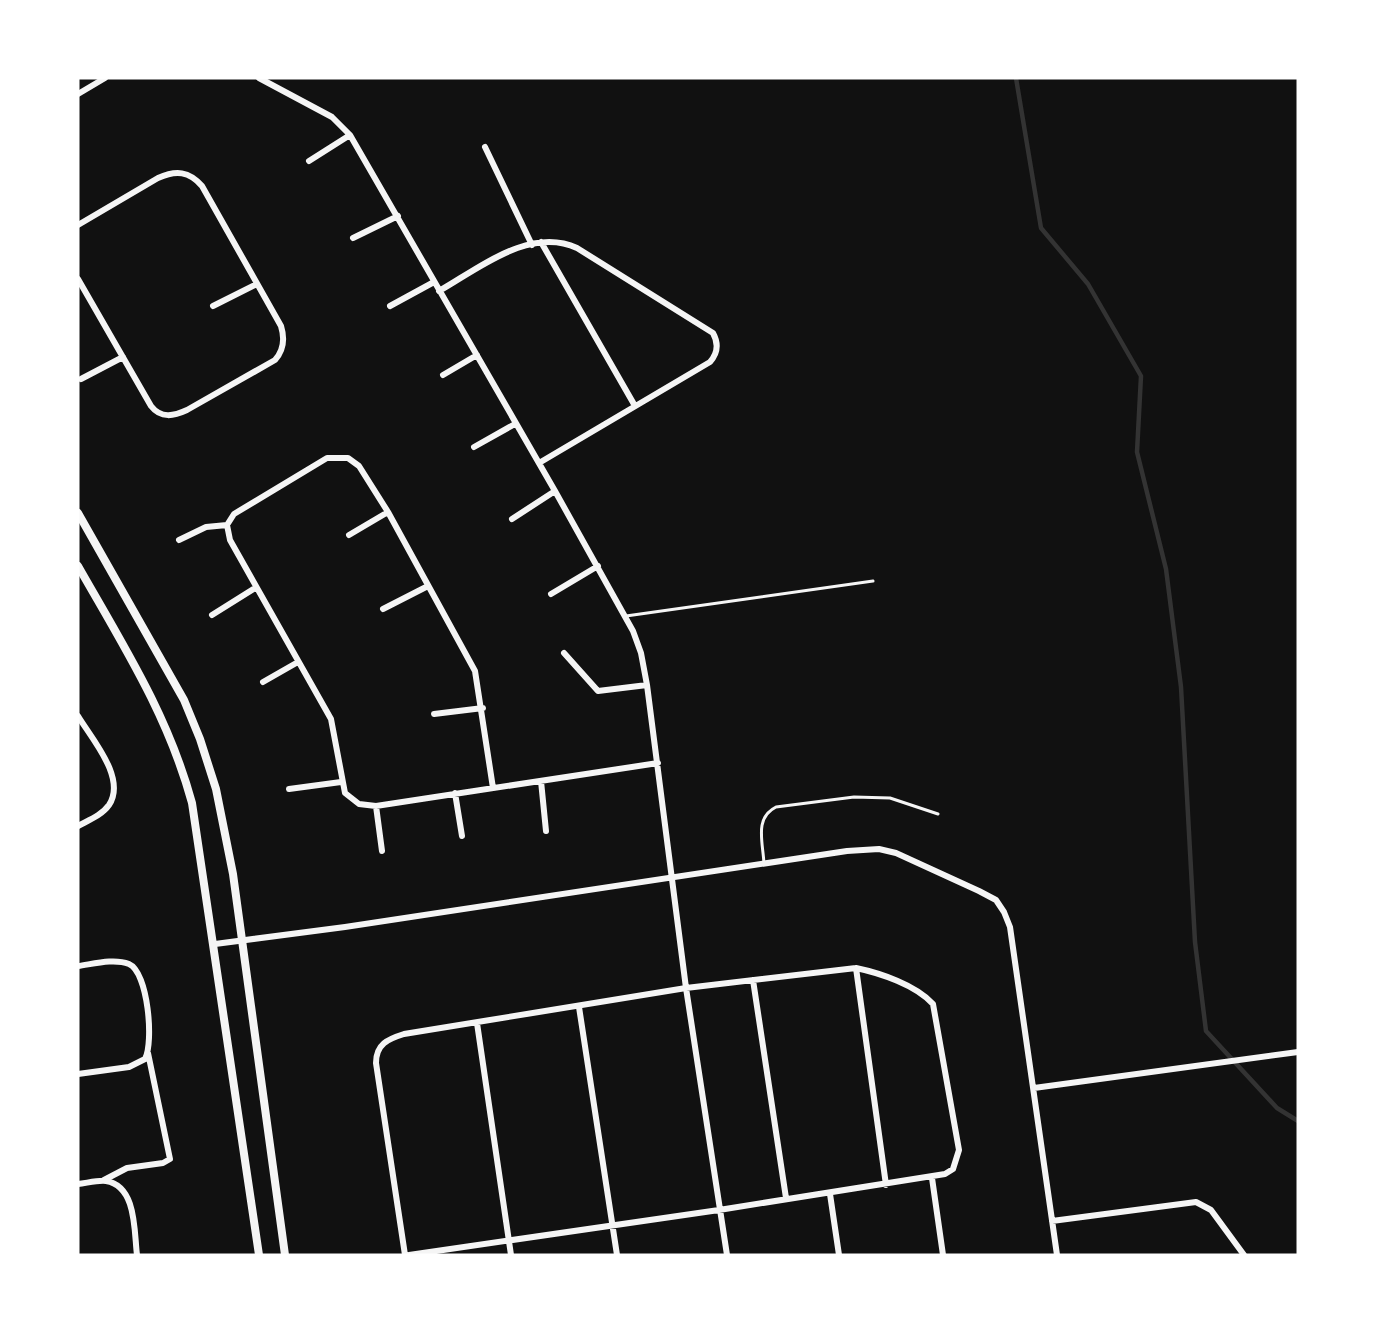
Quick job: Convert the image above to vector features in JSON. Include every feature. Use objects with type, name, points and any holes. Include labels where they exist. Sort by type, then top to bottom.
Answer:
[{"type":"street","points":[[78,94],[105,78]]},
{"type":"street","points":[[260,78],[332,117],[350,135],[598,566],[626,616],[641,653],[674,879],[686,988],[727,1255]]},
{"type":"street","points":[[309,161],[350,135]]},
{"type":"street","points":[[484,147],[532,245]]},
{"type":"street","points":[[78,225],[158,178],[172,173],[190,175],[202,186],[282,331],[284,340],[279,356],[187,410],[172,415],[158,413],[78,279]]},
{"type":"street","points":[[353,238],[398,216]]},
{"type":"street","points":[[541,242],[635,406]]},
{"type":"street","points":[[439,291],[508,252],[541,242],[565,244],[577,248],[713,333],[718,345],[710,362],[539,463]]},
{"type":"street","points":[[390,306],[434,282]]},
{"type":"street","points":[[213,306],[257,284]]},
{"type":"street","points":[[443,375],[477,355]]},
{"type":"street","points":[[81,380],[123,357]]},
{"type":"street","points":[[474,447],[515,424]]},
{"type":"street","points":[[493,788],[483,708],[472,664],[388,512],[359,466],[348,458],[335,456],[320,460],[234,514],[227,525],[234,549],[331,719],[341,782],[345,793],[351,800],[364,805],[376,806],[658,763]]},
{"type":"street","points":[[512,519],[555,490]]},
{"type":"street","points":[[349,535],[388,512]]},
{"type":"street","points":[[78,513],[165,666],[200,739],[224,824],[285,1255]]},
{"type":"street","points":[[179,540],[206,527],[227,525]]},
{"type":"street","points":[[78,566],[151,695],[181,761],[198,831],[259,1255]]},
{"type":"street","points":[[551,594],[598,566]]},
{"type":"street","points":[[383,609],[428,586]]},
{"type":"street","points":[[212,615],[255,588]]},
{"type":"street","points":[[564,652],[598,691],[647,685]]},
{"type":"street","points":[[262,682],[298,662]]},
{"type":"street","points":[[434,714],[483,708]]},
{"type":"street","points":[[78,716],[108,768],[114,788],[110,804],[104,811],[78,826]]},
{"type":"street","points":[[541,780],[546,831]]},
{"type":"street","points":[[290,789],[341,782]]},
{"type":"street","points":[[455,793],[462,836]]},
{"type":"street","points":[[376,806],[382,851]]},
{"type":"street","points":[[215,944],[674,879],[847,851],[879,849],[896,854],[996,900],[1005,912],[1010,927],[1057,1255]]},
{"type":"street","points":[[78,966],[122,962],[138,970],[144,984],[150,1044],[148,1053],[170,1159],[163,1164],[127,1168],[104,1180],[78,1184]]},
{"type":"street","points":[[856,968],[886,1185]]},
{"type":"street","points":[[856,968],[872,972],[927,996],[937,1014],[959,1150],[953,1169],[932,1178],[407,1255],[376,1063],[378,1050],[382,1043],[404,1034],[686,988],[753,980],[856,968]]},
{"type":"street","points":[[753,980],[786,1198]]},
{"type":"street","points":[[579,1007],[617,1255]]},
{"type":"street","points":[[477,1023],[511,1255]]},
{"type":"street","points":[[1034,1088],[1298,1052]]},
{"type":"street","points":[[78,1074],[129,1067],[141,1062],[148,1053]]},
{"type":"street","points":[[932,1178],[943,1255]]},
{"type":"street","points":[[104,1180],[122,1189],[128,1198],[137,1255]]},
{"type":"street","points":[[830,1194],[838,1255]]},
{"type":"street","points":[[1052,1221],[1196,1202],[1211,1210],[1244,1255]]},
{"type":"lane","points":[[626,616],[873,581]]},
{"type":"lane","points":[[764,864],[761,820],[767,811],[776,807],[855,797],[890,798],[938,814]]},
{"type":"waterway","points":[[1016,78],[1041,228],[1088,284],[1141,376],[1137,452],[1166,569],[1181,687],[1195,942],[1206,1031],[1277,1108],[1298,1121]]}]
